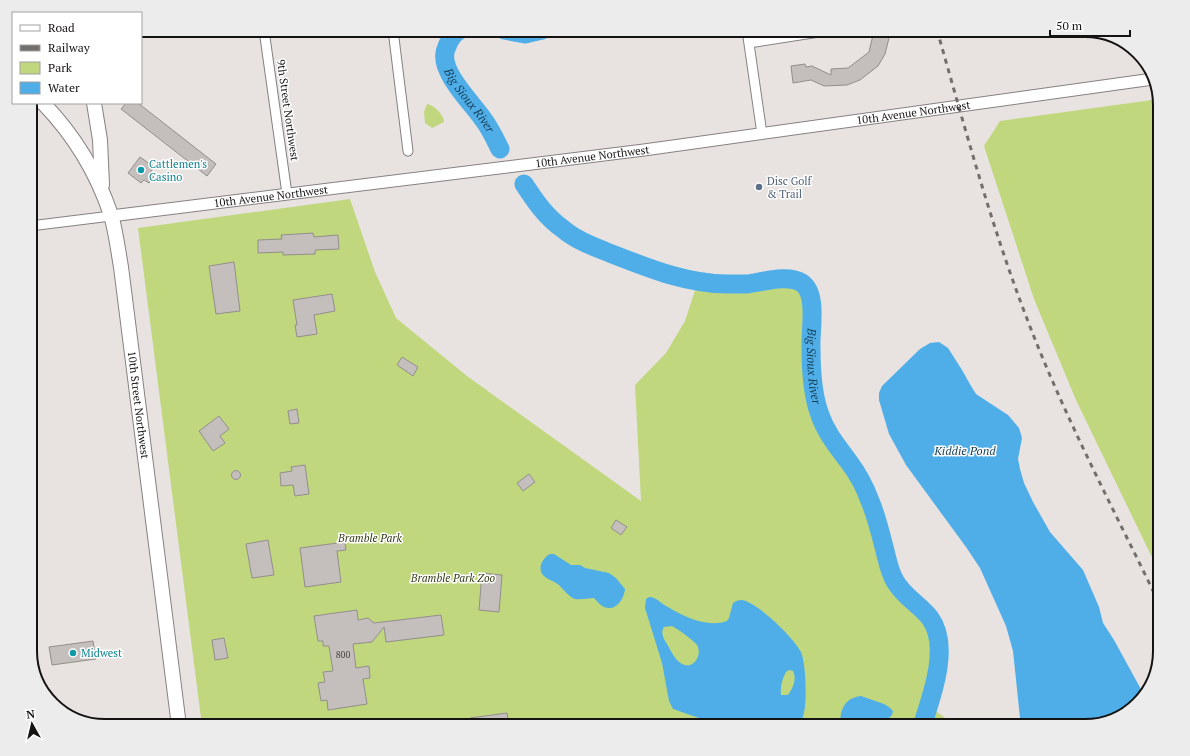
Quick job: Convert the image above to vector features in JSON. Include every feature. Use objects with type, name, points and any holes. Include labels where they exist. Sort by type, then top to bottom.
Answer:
[{"type":"main road","name":"10th Street Northwest","points":[[44,104],[76,141],[102,193],[111,216],[121,267],[178,719]]},
{"type":"main road","points":[[94,104],[100,140],[102,193]]},
{"type":"street","name":"9th Street Northwest","points":[[265,37],[287,194]]},
{"type":"street","points":[[394,37],[408,151]]},
{"type":"street","points":[[748,37],[762,134]]},
{"type":"street","points":[[749,43],[787,37]]},
{"type":"street","name":"10th Avenue Northwest","points":[[37,225],[762,134],[1148,80]]},
{"type":"green space","points":[[1153,100],[1153,560],[1076,400],[1034,299],[984,146],[1000,121]]},
{"type":"green space","points":[[427,104],[433,106],[438,111],[444,119],[444,122],[432,128],[425,123],[424,112]]},
{"type":"green space","name":"Bramble Park","points":[[350,199],[375,272],[396,318],[467,376],[641,501],[635,385],[666,353],[685,321],[698,281],[743,284],[782,278],[802,284],[807,289],[812,305],[812,373],[815,398],[819,414],[828,434],[855,472],[870,500],[877,518],[889,565],[895,581],[930,618],[936,630],[939,641],[939,663],[935,686],[929,706],[947,719],[201,719],[138,228]]},
{"type":"water","name":"Kiddie Pond","points":[[939,342],[948,348],[976,394],[1008,415],[1019,428],[1022,438],[1018,459],[1024,483],[1050,532],[1083,570],[1099,607],[1103,623],[1141,690],[1130,702],[1119,710],[1102,717],[1085,719],[1020,719],[1013,651],[1006,626],[980,568],[906,465],[889,434],[879,400],[879,393],[882,386],[920,349],[930,343]]},
{"type":"water","points":[[550,554],[554,554],[571,565],[580,565],[585,568],[609,573],[616,578],[625,589],[619,604],[612,608],[608,608],[604,607],[594,598],[575,599],[568,595],[559,585],[542,574],[541,564]]},
{"type":"water","points":[[649,597],[654,598],[689,618],[704,622],[720,623],[727,621],[733,603],[736,601],[742,600],[749,602],[757,607],[791,638],[801,652],[806,686],[805,705],[802,719],[702,719],[673,709],[669,701],[662,663],[645,608],[646,599]],"holes":[[[672,626],[692,640],[699,649],[698,657],[690,665],[682,664],[677,660],[664,638],[662,631],[664,627]],[[789,670],[793,671],[795,677],[794,683],[788,695],[781,695],[782,681],[786,672]]]},
{"type":"water","points":[[861,696],[884,704],[893,711],[892,715],[888,719],[841,719],[844,706],[855,697]]},
{"type":"building","points":[[873,37],[889,37],[885,54],[878,66],[860,80],[847,85],[824,86],[811,80],[793,83],[791,66],[805,64],[806,67],[812,66],[831,75],[831,69],[848,68],[869,52]]},
{"type":"building","points":[[125,104],[139,104],[216,164],[207,176],[121,109]]},
{"type":"building","name":"Cattlemen's Casino","points":[[140,157],[154,167],[150,173],[154,177],[149,183],[144,180],[141,183],[128,173]]},
{"type":"building","points":[[313,233],[314,237],[338,235],[339,249],[315,250],[315,254],[283,255],[283,252],[258,253],[258,240],[282,239],[281,235]]},
{"type":"building","points":[[234,262],[240,311],[216,314],[209,266]]},
{"type":"building","points":[[332,294],[335,311],[314,315],[317,334],[297,337],[295,325],[297,325],[293,300]]},
{"type":"building","points":[[402,357],[418,367],[413,376],[397,365]]},
{"type":"building","points":[[297,409],[299,423],[290,424],[288,411]]},
{"type":"building","points":[[219,416],[229,429],[220,436],[225,443],[213,451],[199,431]]},
{"type":"building","points":[[305,465],[309,494],[295,496],[293,485],[281,486],[280,473],[292,471],[291,467]]},
{"type":"building","points":[[236,470],[241,475],[236,480],[231,475]]},
{"type":"building","points":[[529,474],[535,482],[523,491],[517,483]]},
{"type":"building","points":[[616,520],[627,527],[621,535],[611,528]]},
{"type":"building","points":[[268,540],[274,575],[252,578],[246,544]]},
{"type":"building","points":[[345,542],[346,550],[337,551],[341,582],[305,587],[300,548]]},
{"type":"building","points":[[482,573],[502,575],[499,612],[479,610]]},
{"type":"building","points":[[357,610],[358,620],[368,618],[374,623],[441,615],[444,635],[386,642],[384,627],[372,642],[353,644],[356,668],[369,666],[370,678],[363,679],[367,704],[328,710],[327,700],[321,701],[318,683],[325,682],[323,672],[333,671],[329,646],[323,646],[323,641],[318,641],[314,616]]},
{"type":"building","points":[[224,638],[228,658],[215,660],[212,640]]},
{"type":"building","name":"Midwest","points":[[93,641],[96,659],[52,665],[49,647]]},
{"type":"building","points":[[507,713],[508,719],[470,719]]},
{"type":"waterway","name":"Big Sioux River","points":[[452,37],[445,51],[445,61],[448,70],[458,88],[486,122],[500,149]]},
{"type":"waterway","name":"Big Sioux River","points":[[524,184],[546,214],[568,233],[593,246],[641,265],[670,275],[700,282],[716,284],[747,284],[775,279],[790,279],[802,283],[807,288],[812,304],[811,356],[813,382],[820,415],[829,434],[855,471],[866,491],[876,517],[890,569],[895,581],[902,591],[930,618],[936,630],[939,643],[939,657],[934,687],[924,719]]},
{"type":"railway","points":[[939,37],[991,215],[1029,324],[1043,360],[1075,431],[1153,591]]},
{"type":"place","name":"Cattlemen's Casino","points":[[141,170]]},
{"type":"place","name":"Disc Golf & Trail","points":[[759,187]]},
{"type":"place","name":"Midwest","points":[[73,653]]},
{"type":"park label","name":"Bramble Park Zoo","points":[[453,578]]}]
